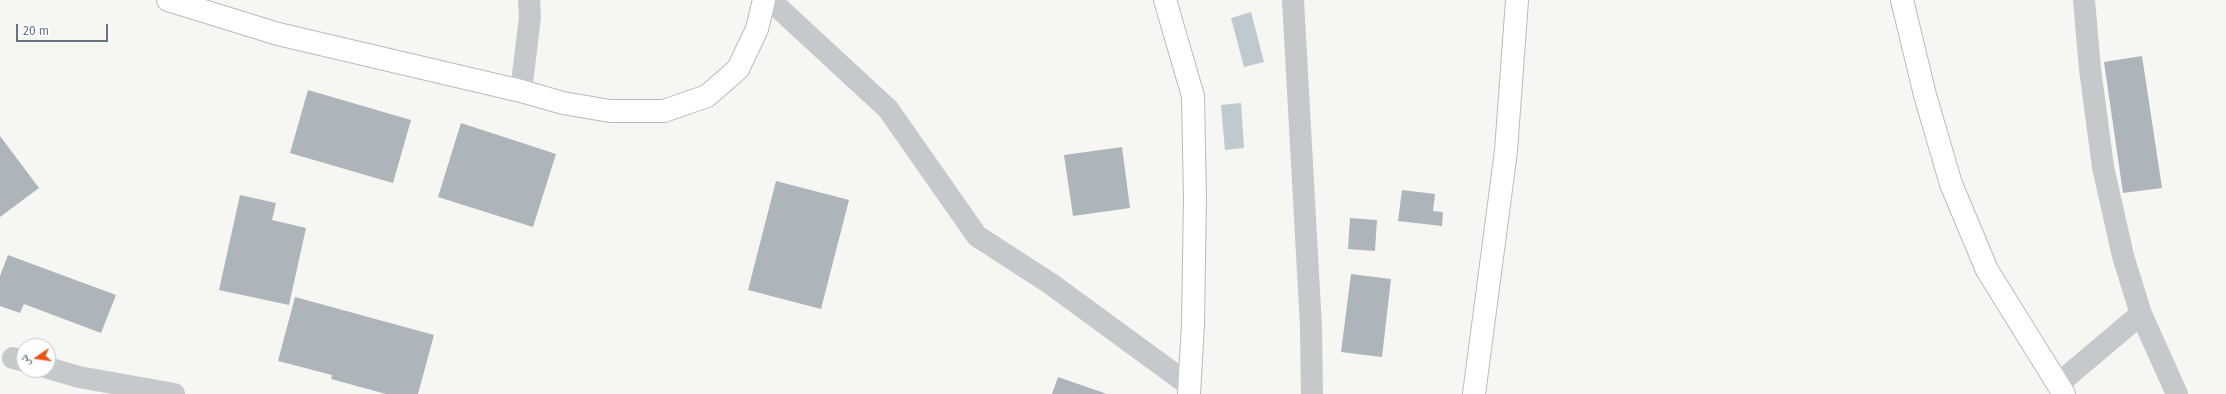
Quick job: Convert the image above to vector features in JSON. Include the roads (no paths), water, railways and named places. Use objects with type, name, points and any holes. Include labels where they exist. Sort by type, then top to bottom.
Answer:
[{"type":"street","points":[[168,0],[278,34],[521,91],[563,103],[610,111],[664,111],[707,96],[738,69],[757,29],[764,0]]},
{"type":"street","points":[[521,91],[530,17],[529,0]]},
{"type":"street","points":[[770,0],[888,109],[977,236],[1051,284],[1189,389]]},
{"type":"street","points":[[1165,0],[1193,96],[1195,198],[1193,324],[1189,389]]},
{"type":"street","points":[[1293,0],[1311,327],[1312,394]]},
{"type":"street","points":[[1474,394],[1506,151],[1517,0]]},
{"type":"street","points":[[1902,0],[1925,95],[1951,184],[1987,270],[2061,390],[2141,314]]},
{"type":"street","points":[[2084,0],[2090,69],[2103,167],[2123,256],[2141,314],[2177,394]]},
{"type":"street","points":[[56,370],[79,377],[174,394]]}]
